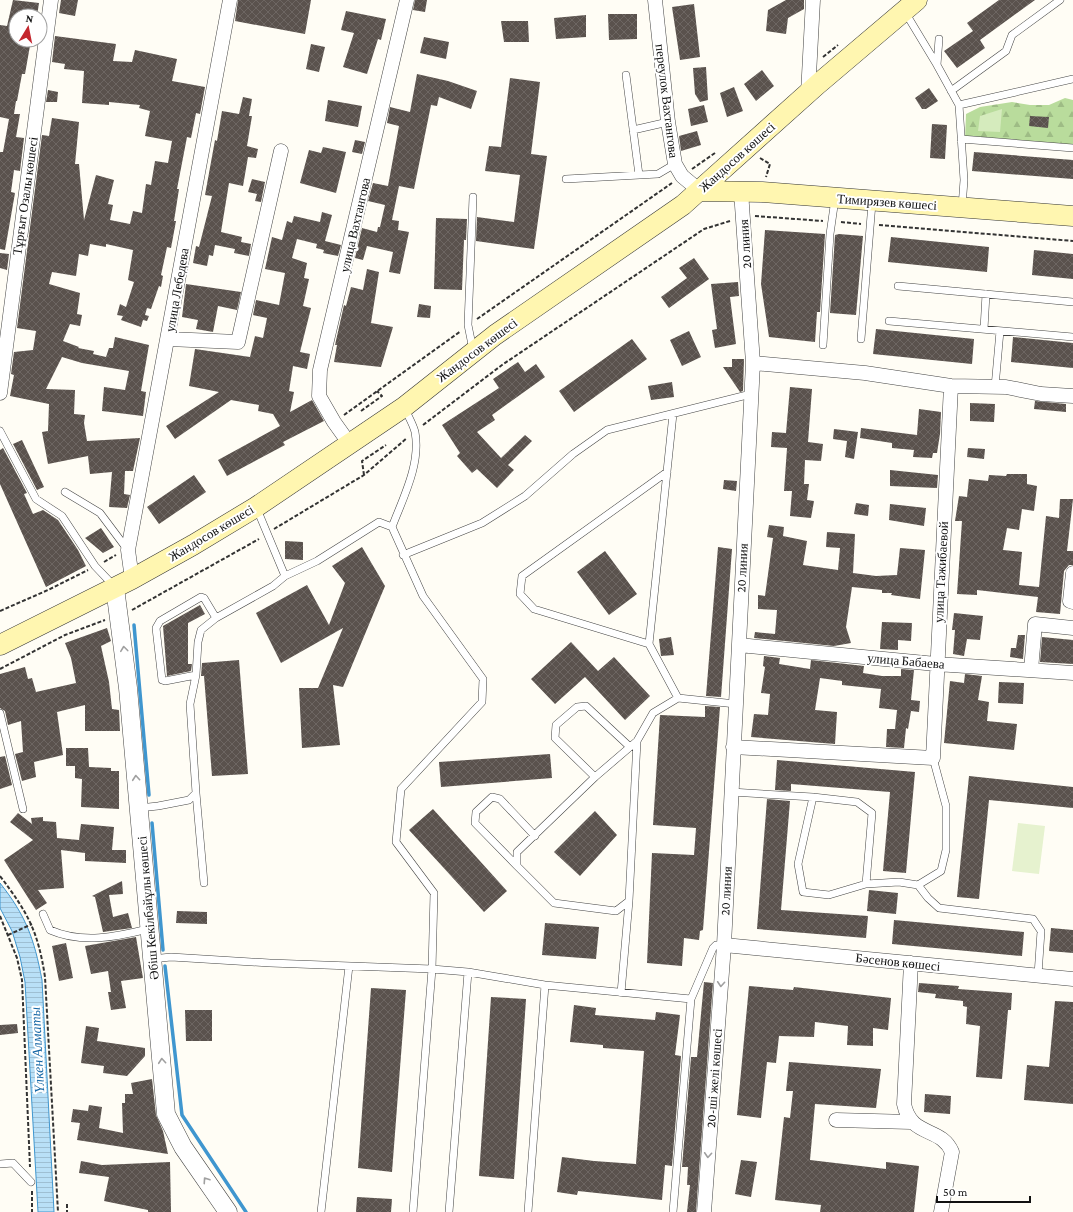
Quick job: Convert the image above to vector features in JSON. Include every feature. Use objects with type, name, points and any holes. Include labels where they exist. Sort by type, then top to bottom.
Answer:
[{"type":"main road","name":"Жандосов көшесі","points":[[0,645],[124,583],[256,506],[348,443],[404,407],[473,351],[683,205],[910,5]]},
{"type":"main road","name":"Тимирязев көшесі","points":[[700,191],[741,191],[1073,216]]},
{"type":"street","name":"Тұрғыт Озалы көшесі","points":[[0,393],[51,0]]},
{"type":"street","name":"улица Лебедева","points":[[124,583],[128,550],[230,0]]},
{"type":"street","name":"улица Вахтангова","points":[[348,443],[319,396],[320,370],[407,0]]},
{"type":"street","name":"переулок Вахтангова","points":[[655,0],[668,122],[678,170],[700,191]]},
{"type":"street","points":[[808,94],[813,0]]},
{"type":"street","points":[[168,339],[238,342],[281,151]]},
{"type":"street","name":"20 линия","points":[[724,945],[753,363],[744,216],[741,191]]},
{"type":"street","points":[[753,363],[865,373],[951,386],[995,387],[1041,394],[1073,396]]},
{"type":"street","name":"улица Тажибаевой","points":[[933,758],[936,664],[951,386]]},
{"type":"street","points":[[1073,572],[1070,601],[1073,602]]},
{"type":"street","name":"Әбіш Кекілбайұлы көшесі","points":[[124,583],[120,615],[139,808],[166,1114],[183,1147],[228,1212]]},
{"type":"street","points":[[1031,670],[1035,624],[1073,628]]},
{"type":"street","name":"улица Бабаева","points":[[738,645],[936,664],[1073,673]]},
{"type":"street","points":[[733,747],[933,758]]},
{"type":"street","name":"Бәсенов көшесі","points":[[724,945],[1073,979]]},
{"type":"street","name":"20-ші желі көшесі","points":[[704,1212],[724,945]]},
{"type":"street","points":[[911,963],[904,1104],[911,1122]]},
{"type":"street","points":[[836,1120],[911,1122],[942,1139],[952,1152],[941,1212]]},
{"type":"lane","points":[[951,91],[1006,52],[1012,35],[1060,0]]},
{"type":"lane","points":[[910,5],[937,65],[959,105],[964,180],[962,207]]},
{"type":"lane","points":[[937,65],[938,39]]},
{"type":"lane","points":[[626,75],[639,175]]},
{"type":"lane","points":[[959,105],[1073,80]]},
{"type":"lane","points":[[633,130],[668,122]]},
{"type":"lane","points":[[961,139],[1073,148]]},
{"type":"lane","points":[[566,180],[658,174],[678,170]]},
{"type":"lane","points":[[473,197],[468,325],[473,351]]},
{"type":"lane","points":[[823,345],[830,234],[833,222],[835,198]]},
{"type":"lane","points":[[861,338],[872,200]]},
{"type":"lane","points":[[898,286],[1073,302]]},
{"type":"lane","points":[[984,329],[986,294]]},
{"type":"lane","points":[[889,321],[1073,337]]},
{"type":"lane","points":[[995,387],[1000,331]]},
{"type":"lane","points":[[403,555],[482,523],[525,496],[573,454],[607,430],[751,394]]},
{"type":"lane","points":[[404,407],[415,431],[416,448],[412,470],[392,527],[403,555],[423,596],[483,679],[482,702],[400,788],[396,842],[434,893],[432,969],[413,1212]]},
{"type":"lane","points":[[672,414],[649,644],[678,698]]},
{"type":"lane","points":[[0,431],[36,500],[62,516],[95,566],[124,583]]},
{"type":"lane","points":[[649,644],[534,609],[520,594],[522,576],[667,472]]},
{"type":"lane","points":[[65,492],[100,514],[128,550]]},
{"type":"lane","points":[[256,506],[285,576]]},
{"type":"lane","points":[[204,883],[190,704],[196,675],[200,630],[216,618],[273,586],[285,576],[317,561],[379,522],[392,527]]},
{"type":"lane","points":[[196,675],[165,681],[162,680],[157,624],[201,598],[204,598],[216,618]]},
{"type":"lane","points":[[517,866],[517,852],[595,777],[637,741],[653,713],[678,698],[736,704]]},
{"type":"lane","points":[[595,777],[555,738],[556,725],[578,707],[586,706],[630,748]]},
{"type":"lane","points":[[0,713],[23,809]]},
{"type":"lane","points":[[621,993],[629,901],[637,741]]},
{"type":"lane","points":[[813,797],[798,864],[803,892],[829,895],[866,884],[899,882],[918,885],[941,871],[946,850],[946,806],[933,758]]},
{"type":"lane","points":[[731,792],[813,797],[857,802],[872,813],[866,884]]},
{"type":"lane","points":[[139,808],[189,800],[196,793]]},
{"type":"lane","points":[[534,836],[500,799],[492,797],[476,812],[475,823],[554,903],[616,911],[629,901]]},
{"type":"lane","points":[[918,885],[928,898],[939,908],[1033,919],[1041,931],[1038,976]]},
{"type":"lane","points":[[43,914],[50,930],[64,936],[84,939],[124,934],[150,928]]},
{"type":"lane","points":[[673,1212],[690,1000],[713,948],[716,945],[724,945]]},
{"type":"lane","points":[[152,959],[171,957],[432,969],[468,972],[545,985],[690,1000]]},
{"type":"lane","points":[[321,1212],[350,966]]},
{"type":"lane","points":[[448,1212],[468,972]]},
{"type":"lane","points":[[528,1212],[545,985]]},
{"type":"lane","points":[[0,1164],[13,1163],[31,1182]]},
{"type":"path","points":[[809,68],[838,44]]},
{"type":"path","points":[[334,422],[678,170],[720,149]]},
{"type":"path","points":[[759,157],[770,164],[766,177]]},
{"type":"path","points":[[0,669],[66,635],[135,609],[267,534],[364,475],[415,431],[502,365],[704,229],[744,216],[756,216],[1073,241]]},
{"type":"path","points":[[361,411],[382,396],[377,390]]},
{"type":"path","points":[[364,475],[362,461],[386,445]]},
{"type":"path","points":[[0,611],[48,590],[128,550]]},
{"type":"path","points":[[0,876],[17,898],[31,925],[41,951],[45,977],[58,1212]]},
{"type":"path","points":[[0,916],[9,934],[22,980],[32,1212]]},
{"type":"path","points":[[9,934],[31,925]]},
{"type":"path","points":[[67,1204],[67,1212]]},
{"type":"green space","points":[[1065,98],[1073,100],[1073,148],[965,139],[966,114],[980,107],[1012,102],[1030,105],[1049,105]]},
{"type":"green space","points":[[1002,109],[1000,132],[978,131],[980,116]]},
{"type":"green space","points":[[1018,823],[1045,826],[1039,874],[1012,871]]},
{"type":"water","name":"Үлкен Алматы","points":[[0,883],[23,917],[28,928],[36,952],[42,980],[54,1212],[38,1212],[25,982],[20,957],[12,931],[0,908]]},
{"type":"building","points":[[13,0],[39,3],[38,8],[11,8]]},
{"type":"building","points":[[61,0],[78,0],[75,16],[59,13]]},
{"type":"building","points":[[238,0],[311,0],[305,34],[235,21]]},
{"type":"building","points":[[415,0],[427,0],[425,12],[413,10]]},
{"type":"building","points":[[786,0],[804,0],[804,9],[788,18],[786,34],[766,31],[768,10]]},
{"type":"building","points":[[999,0],[1035,0],[980,40],[985,48],[957,68],[944,51],[973,31],[967,23]]},
{"type":"building","points":[[694,4],[700,57],[680,60],[672,7]]},
{"type":"building","points":[[346,11],[386,19],[381,40],[378,39],[367,74],[343,67],[354,33],[341,30]]},
{"type":"building","points":[[608,14],[637,14],[637,39],[609,40]]},
{"type":"building","points":[[586,15],[586,37],[556,39],[554,18]]},
{"type":"building","points":[[501,21],[528,21],[529,42],[504,42]]},
{"type":"building","points":[[8,22],[8,48],[30,48],[25,74],[22,74],[14,114],[20,114],[16,137],[24,138],[20,171],[14,170],[11,192],[15,193],[5,250],[0,249],[0,152],[3,152],[9,119],[0,117],[0,25],[7,26]]},
{"type":"building","points":[[55,36],[116,44],[113,61],[132,62],[135,50],[177,59],[172,81],[205,87],[200,114],[196,113],[191,138],[187,137],[177,189],[179,189],[174,221],[176,221],[171,248],[167,247],[161,275],[163,276],[161,287],[159,286],[151,309],[147,308],[145,315],[149,316],[147,321],[143,320],[141,327],[121,320],[123,316],[117,315],[120,304],[126,307],[134,282],[128,280],[133,250],[106,244],[106,247],[90,244],[88,256],[79,254],[76,276],[52,272],[49,284],[80,293],[77,314],[82,315],[80,326],[70,324],[63,341],[79,347],[78,348],[94,351],[93,354],[106,357],[109,348],[113,348],[115,337],[149,345],[141,391],[146,392],[143,416],[102,411],[104,387],[125,390],[129,371],[82,363],[62,357],[46,389],[75,390],[74,414],[85,415],[84,423],[87,441],[140,438],[133,471],[125,471],[124,494],[130,495],[127,508],[109,507],[112,472],[90,474],[88,456],[48,464],[42,432],[48,431],[49,404],[10,396],[14,375],[11,374],[14,352],[33,350],[36,331],[17,328],[42,135],[49,136],[52,118],[79,122],[75,164],[79,164],[84,220],[96,175],[114,180],[108,204],[113,205],[110,220],[130,224],[133,211],[142,213],[146,184],[151,185],[155,161],[168,163],[172,141],[145,136],[150,111],[139,108],[140,105],[109,102],[109,105],[82,103],[84,71],[64,69],[65,64],[52,62]]},
{"type":"building","points":[[424,37],[449,42],[446,59],[420,53]]},
{"type":"building","points":[[311,44],[325,47],[319,72],[306,69]]},
{"type":"building","points":[[706,67],[708,100],[700,102],[695,94],[693,68]]},
{"type":"building","points":[[762,70],[774,86],[756,101],[744,84]]},
{"type":"building","points":[[417,74],[448,81],[477,91],[471,109],[439,97],[437,106],[431,105],[414,189],[399,186],[392,220],[399,221],[398,230],[409,232],[400,274],[389,272],[393,252],[367,246],[363,260],[355,258],[362,228],[377,232],[378,227],[380,227],[385,205],[368,201],[373,183],[388,186],[399,126],[387,123],[390,107],[410,112]]},
{"type":"building","points":[[510,78],[540,82],[531,154],[547,156],[534,249],[476,241],[477,217],[514,222],[520,175],[485,171],[489,146],[501,147]]},
{"type":"building","points":[[734,87],[743,111],[727,117],[720,93]]},
{"type":"building","points":[[929,88],[938,101],[926,109],[922,109],[915,98]]},
{"type":"building","points":[[48,90],[58,92],[57,102],[46,102]]},
{"type":"building","points":[[243,97],[252,99],[249,116],[252,116],[247,146],[258,149],[256,158],[248,157],[243,186],[229,183],[221,232],[242,237],[241,242],[251,244],[249,256],[234,253],[235,249],[215,245],[213,256],[209,255],[207,266],[193,263],[196,246],[199,247],[212,196],[205,195],[222,111],[239,114]]},
{"type":"building","points":[[328,100],[362,106],[358,127],[325,121]]},
{"type":"building","points":[[704,105],[708,122],[691,126],[688,109]]},
{"type":"building","points":[[1030,116],[1049,117],[1048,128],[1029,126]]},
{"type":"building","points":[[932,124],[947,125],[945,159],[930,158]]},
{"type":"building","points":[[697,131],[701,145],[681,151],[679,136]]},
{"type":"building","points":[[355,140],[365,142],[362,154],[352,152]]},
{"type":"building","points":[[323,147],[346,152],[336,193],[300,183],[309,150],[321,153]]},
{"type":"building","points":[[974,152],[1073,160],[1073,179],[972,171]]},
{"type":"building","points":[[252,179],[265,182],[261,202],[255,201],[257,194],[248,192]]},
{"type":"building","points":[[322,212],[332,215],[325,241],[341,245],[338,256],[323,253],[324,250],[316,248],[317,244],[297,239],[292,258],[307,263],[304,278],[309,279],[303,306],[311,308],[300,352],[310,354],[307,369],[293,366],[289,391],[294,392],[290,412],[312,400],[324,421],[283,442],[285,445],[227,476],[218,460],[280,426],[273,414],[258,411],[259,405],[231,400],[175,439],[166,426],[219,392],[189,386],[195,349],[250,357],[255,336],[263,338],[267,318],[253,315],[256,300],[279,305],[285,273],[265,269],[272,237],[282,240],[287,221],[292,223],[294,216],[320,222]]},
{"type":"building","points":[[436,218],[467,219],[466,240],[464,240],[462,290],[434,289]]},
{"type":"building","points":[[765,230],[825,234],[820,312],[817,312],[815,342],[769,337],[761,284]]},
{"type":"building","points":[[835,235],[863,236],[856,315],[830,313]]},
{"type":"building","points":[[891,237],[989,247],[987,272],[888,262]]},
{"type":"building","points":[[1034,250],[1073,254],[1073,279],[1032,275]]},
{"type":"building","points":[[0,253],[9,254],[7,270],[0,268]]},
{"type":"building","points":[[694,258],[709,279],[669,308],[661,297],[687,278],[679,268]]},
{"type":"building","points":[[367,269],[379,272],[371,323],[393,327],[381,367],[334,362],[337,345],[335,345],[344,305],[346,306],[351,287],[363,290]]},
{"type":"building","points":[[738,282],[739,296],[730,297],[736,344],[715,348],[712,330],[717,329],[711,284]]},
{"type":"building","points":[[186,284],[241,292],[237,310],[218,306],[213,332],[196,329],[198,320],[182,317]]},
{"type":"building","points":[[419,304],[431,306],[430,318],[417,317]]},
{"type":"building","points":[[876,329],[974,339],[972,364],[873,354]]},
{"type":"building","points":[[689,331],[701,357],[682,366],[670,340]]},
{"type":"building","points":[[1013,337],[1073,343],[1073,368],[1011,362]]},
{"type":"building","points":[[632,339],[647,359],[574,412],[559,391]]},
{"type":"building","points":[[732,359],[744,359],[743,391],[740,392],[723,367],[732,367]]},
{"type":"building","points":[[518,362],[525,372],[536,364],[545,377],[492,415],[495,420],[477,432],[501,458],[525,435],[532,441],[508,465],[514,470],[497,488],[477,469],[472,473],[457,456],[460,453],[442,425],[499,388],[493,379]]},
{"type":"building","points":[[672,382],[674,397],[651,400],[648,386]]},
{"type":"building","points":[[790,387],[812,389],[808,442],[823,444],[821,461],[805,460],[804,484],[809,484],[807,500],[814,501],[811,518],[790,516],[792,491],[784,491],[787,448],[771,447],[772,432],[786,433]]},
{"type":"building","points":[[1035,401],[1066,404],[1066,412],[1034,409]]},
{"type":"building","points":[[970,403],[995,404],[994,422],[970,421]]},
{"type":"building","points":[[919,409],[941,412],[937,453],[933,453],[932,458],[913,457],[914,450],[892,448],[892,443],[860,438],[861,428],[917,435]]},
{"type":"building","points":[[834,429],[858,432],[854,459],[845,457],[847,441],[833,439]]},
{"type":"building","points":[[22,440],[44,487],[37,490],[13,444]]},
{"type":"building","points":[[3,448],[27,493],[24,494],[33,514],[43,510],[58,520],[78,550],[86,566],[46,587],[0,484],[0,450]]},
{"type":"building","points":[[968,448],[985,449],[984,459],[967,457]]},
{"type":"building","points":[[890,470],[938,475],[937,488],[890,486]]},
{"type":"building","points":[[1007,474],[1027,474],[1027,484],[1037,486],[1034,511],[1022,509],[1019,530],[1007,528],[1003,550],[1022,552],[1019,585],[1039,587],[1046,516],[1059,518],[1060,499],[1073,499],[1067,551],[1073,551],[1073,565],[1069,565],[1064,571],[1060,614],[1036,612],[1038,597],[977,590],[977,595],[957,594],[962,521],[955,521],[959,496],[967,497],[969,479],[988,481],[989,475],[1006,476]]},
{"type":"building","points":[[194,475],[206,492],[159,524],[147,507]]},
{"type":"building","points":[[724,480],[737,481],[736,491],[723,489]]},
{"type":"building","points":[[856,503],[869,505],[868,516],[854,514]]},
{"type":"building","points":[[890,504],[926,508],[924,526],[889,520]]},
{"type":"building","points":[[769,525],[784,527],[783,536],[807,541],[803,565],[838,570],[840,548],[826,547],[827,532],[855,534],[853,573],[876,576],[897,575],[900,548],[925,550],[920,599],[891,595],[892,593],[882,593],[882,590],[852,587],[846,627],[851,643],[834,646],[754,638],[755,632],[775,634],[777,610],[758,609],[758,595],[765,596],[773,538],[767,537]]},
{"type":"building","points":[[101,528],[114,547],[103,553],[85,538]]},
{"type":"building","points":[[285,541],[303,542],[303,560],[285,559]]},
{"type":"building","points":[[362,547],[385,586],[343,687],[333,685],[340,745],[302,748],[299,688],[318,688],[343,628],[281,663],[256,613],[307,585],[329,625],[345,583],[332,566]]},
{"type":"building","points":[[718,547],[732,549],[721,697],[706,696]]},
{"type":"building","points":[[605,551],[637,594],[609,615],[577,572]]},
{"type":"building","points":[[200,605],[205,614],[188,623],[188,664],[192,664],[191,671],[167,676],[163,626]]},
{"type":"building","points":[[954,613],[983,616],[980,640],[967,639],[964,656],[953,654],[955,630],[952,630]]},
{"type":"building","points":[[882,622],[912,623],[911,641],[898,640],[898,650],[880,649]]},
{"type":"building","points":[[107,628],[111,641],[101,646],[109,682],[112,709],[119,710],[120,731],[85,731],[85,705],[57,712],[63,755],[34,762],[36,777],[22,781],[15,754],[23,752],[21,721],[8,725],[5,711],[0,708],[0,674],[25,667],[28,679],[32,678],[36,692],[76,683],[71,658],[65,643]]},
{"type":"building","points":[[1018,635],[1025,635],[1023,659],[1010,657],[1011,648],[1016,648]]},
{"type":"building","points":[[671,637],[674,655],[661,656],[659,639]]},
{"type":"building","points":[[1042,637],[1073,640],[1073,664],[1040,662]]},
{"type":"building","points":[[571,642],[598,671],[614,657],[650,696],[625,720],[585,677],[555,704],[531,679]]},
{"type":"building","points":[[764,656],[780,658],[779,664],[810,669],[811,660],[864,666],[863,673],[882,676],[901,676],[901,669],[914,670],[911,700],[920,701],[919,712],[911,711],[908,729],[906,728],[904,748],[886,747],[887,729],[895,729],[897,710],[879,708],[881,689],[842,685],[842,681],[820,678],[815,710],[837,712],[835,744],[751,737],[754,714],[768,715],[770,694],[761,693],[765,667],[763,666]]},
{"type":"building","points":[[239,660],[248,774],[212,776],[204,676],[201,676],[202,663]]},
{"type":"building","points":[[965,674],[982,676],[978,700],[989,702],[987,721],[1017,724],[1014,750],[944,743],[950,681],[964,683]]},
{"type":"building","points":[[999,682],[1024,683],[1023,704],[998,703]]},
{"type":"building","points":[[705,706],[720,707],[703,930],[700,931],[699,940],[684,938],[682,966],[647,963],[652,853],[694,855],[696,828],[653,825],[660,715],[705,717]]},
{"type":"building","points":[[66,748],[88,748],[89,767],[111,768],[111,771],[119,771],[119,809],[81,807],[82,779],[75,778],[75,766],[66,766]]},
{"type":"building","points":[[550,754],[552,778],[441,787],[439,762]]},
{"type":"building","points":[[5,756],[12,785],[0,789],[0,757]]},
{"type":"building","points":[[777,760],[915,772],[906,873],[883,871],[890,792],[791,784],[791,791],[775,790]]},
{"type":"building","points":[[969,776],[1073,787],[1073,808],[989,800],[979,899],[957,897]]},
{"type":"building","points":[[767,799],[790,801],[781,910],[868,916],[866,938],[757,929]]},
{"type":"building","points":[[433,809],[507,891],[484,912],[409,830]]},
{"type":"building","points":[[595,811],[617,835],[580,876],[554,852]]},
{"type":"building","points":[[18,813],[32,824],[31,818],[43,817],[43,821],[56,822],[57,838],[79,840],[81,824],[114,827],[112,850],[126,850],[126,863],[85,861],[85,853],[61,850],[64,888],[38,890],[47,903],[36,910],[4,860],[33,840],[10,822]]},
{"type":"building","points":[[122,881],[123,894],[109,895],[113,917],[128,913],[132,928],[103,932],[95,897],[92,896]]},
{"type":"building","points":[[869,890],[898,893],[896,914],[867,911]]},
{"type":"building","points":[[177,911],[207,912],[207,924],[176,923]]},
{"type":"building","points":[[894,920],[1024,932],[1022,956],[892,944]]},
{"type":"building","points":[[545,923],[599,927],[596,959],[542,955]]},
{"type":"building","points":[[1051,928],[1073,930],[1073,953],[1049,951]]},
{"type":"building","points":[[136,937],[143,978],[121,981],[126,1008],[111,1010],[108,992],[111,992],[108,971],[91,974],[85,946]]},
{"type":"building","points":[[66,943],[73,978],[59,981],[52,946]]},
{"type":"building","points":[[704,982],[713,983],[696,1212],[687,1212],[690,1185],[687,1185],[688,1167],[682,1167],[691,1057],[697,1057]]},
{"type":"building","points":[[919,983],[959,986],[958,989],[1012,993],[1011,1010],[1008,1010],[1002,1079],[976,1077],[980,1026],[966,1024],[967,1007],[963,1006],[963,1001],[935,998],[936,994],[918,992]]},
{"type":"building","points":[[749,986],[793,990],[794,987],[891,998],[888,1030],[873,1028],[873,1046],[847,1045],[848,1026],[815,1022],[814,1037],[779,1036],[776,1063],[767,1062],[761,1118],[737,1115]]},
{"type":"building","points":[[371,988],[406,990],[392,1172],[358,1168]]},
{"type":"building","points":[[491,997],[526,999],[514,1179],[479,1176]]},
{"type":"building","points":[[1055,1001],[1073,1002],[1073,1104],[1024,1100],[1027,1065],[1049,1067]]},
{"type":"building","points":[[574,1005],[596,1008],[595,1015],[655,1020],[656,1012],[680,1015],[675,1055],[681,1056],[672,1166],[665,1165],[662,1200],[578,1191],[577,1195],[557,1192],[562,1157],[636,1164],[644,1051],[603,1048],[603,1045],[570,1042]]},
{"type":"building","points":[[185,1010],[212,1010],[212,1041],[186,1041]]},
{"type":"building","points":[[17,1024],[18,1033],[0,1035],[0,1025]]},
{"type":"building","points":[[86,1026],[99,1028],[97,1041],[145,1048],[145,1056],[127,1076],[103,1073],[104,1066],[81,1063]]},
{"type":"building","points":[[789,1062],[881,1069],[876,1108],[815,1104],[810,1160],[886,1169],[886,1162],[919,1166],[914,1212],[820,1212],[821,1205],[775,1200],[784,1117],[790,1118],[793,1091],[786,1091]]},
{"type":"building","points":[[152,1079],[156,1115],[163,1131],[168,1154],[77,1140],[80,1123],[71,1122],[73,1109],[88,1111],[89,1105],[102,1107],[99,1128],[123,1133],[122,1103],[125,1103],[125,1094],[133,1094],[131,1083]]},
{"type":"building","points":[[925,1094],[951,1096],[950,1114],[924,1112]]},
{"type":"building","points":[[741,1160],[757,1162],[751,1197],[735,1194]]},
{"type":"building","points":[[81,1161],[102,1165],[170,1162],[171,1212],[148,1212],[148,1210],[104,1201],[109,1177],[79,1173]]},
{"type":"building","points":[[357,1197],[392,1199],[391,1212],[356,1212]]},
{"type":"waterway","points":[[134,625],[149,795]]},
{"type":"waterway","points":[[152,823],[163,950]]},
{"type":"waterway","points":[[165,966],[182,1115],[246,1212]]}]
